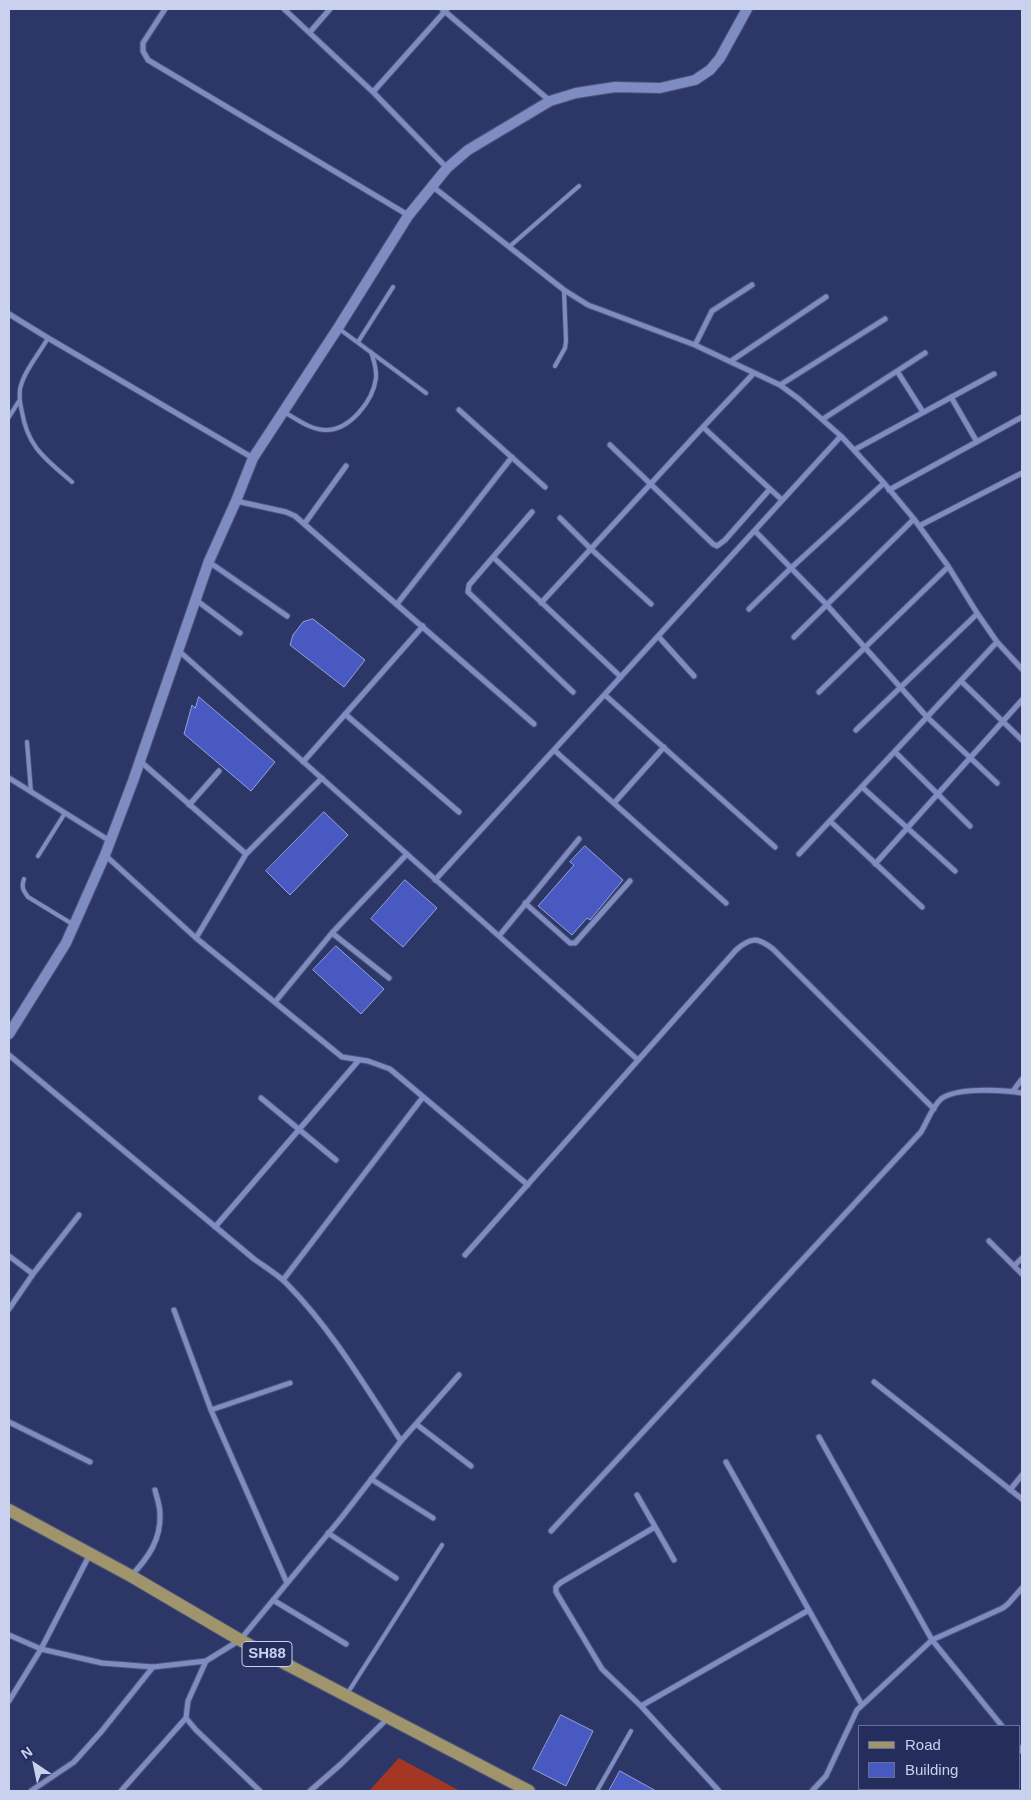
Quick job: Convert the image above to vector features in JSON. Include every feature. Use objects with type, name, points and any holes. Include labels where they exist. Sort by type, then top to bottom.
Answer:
[{"type":"main road","name":"SH88","points":[[9,1510],[131,1576],[240,1640],[529,1791]]},
{"type":"street","points":[[165,9],[143,43],[143,51],[148,60],[408,216]]},
{"type":"street","points":[[284,9],[373,92],[447,168]]},
{"type":"street","points":[[310,32],[330,9]]},
{"type":"street","points":[[10,1028],[66,943],[105,855],[140,761],[209,561],[253,458],[408,216],[447,168],[468,150],[510,123],[550,101],[576,93],[615,87],[660,88],[695,80],[710,70],[720,58],[747,9]]},
{"type":"street","points":[[373,92],[445,10],[550,101]]},
{"type":"street","points":[[432,186],[564,290],[588,305],[695,345],[780,385],[800,398],[841,436],[914,519],[948,566],[977,614],[997,642],[1022,668]]},
{"type":"street","points":[[695,345],[712,311],[752,285]]},
{"type":"street","points":[[731,361],[826,297]]},
{"type":"street","points":[[9,314],[253,458]]},
{"type":"street","points":[[780,385],[885,319]]},
{"type":"street","points":[[823,419],[925,353]]},
{"type":"street","points":[[897,371],[923,412]]},
{"type":"street","points":[[542,603],[754,373]]},
{"type":"street","points":[[854,450],[994,374]]},
{"type":"street","points":[[951,397],[977,442]]},
{"type":"street","points":[[459,410],[545,486]]},
{"type":"street","points":[[889,490],[1022,418]]},
{"type":"street","points":[[703,427],[782,500]]},
{"type":"street","points":[[435,880],[841,436]]},
{"type":"street","points":[[610,445],[717,546],[725,540],[770,489]]},
{"type":"street","points":[[397,604],[512,457]]},
{"type":"street","points":[[305,523],[346,466]]},
{"type":"street","points":[[919,526],[1022,473]]},
{"type":"street","points":[[748,609],[884,483]]},
{"type":"street","points":[[236,501],[286,512],[305,523],[534,724]]},
{"type":"street","points":[[532,512],[469,585],[468,592],[573,692]]},
{"type":"street","points":[[560,518],[651,604]]},
{"type":"street","points":[[794,637],[914,519]]},
{"type":"street","points":[[755,531],[826,604],[928,717],[997,784]]},
{"type":"street","points":[[493,558],[621,677]]},
{"type":"street","points":[[209,561],[287,616]]},
{"type":"street","points":[[819,692],[948,566]]},
{"type":"street","points":[[196,599],[240,633]]},
{"type":"street","points":[[856,730],[977,614]]},
{"type":"street","points":[[303,762],[423,626]]},
{"type":"street","points":[[658,636],[694,676]]},
{"type":"street","points":[[799,854],[997,642]]},
{"type":"street","points":[[178,651],[638,1060]]},
{"type":"street","points":[[961,681],[1022,740]]},
{"type":"street","points":[[605,695],[775,847]]},
{"type":"street","points":[[875,864],[1022,700]]},
{"type":"street","points":[[346,714],[459,812]]},
{"type":"street","points":[[614,803],[664,747]]},
{"type":"street","points":[[554,750],[726,902]]},
{"type":"street","points":[[894,752],[970,826]]},
{"type":"street","points":[[140,761],[246,854]]},
{"type":"street","points":[[190,805],[220,771]]},
{"type":"street","points":[[9,778],[110,841]]},
{"type":"street","points":[[196,938],[246,854],[322,778]]},
{"type":"street","points":[[862,787],[955,872]]},
{"type":"street","points":[[830,821],[922,907]]},
{"type":"street","points":[[499,936],[579,839]]},
{"type":"street","points":[[275,1002],[332,933],[407,854]]},
{"type":"street","points":[[105,855],[196,938],[342,1057],[349,1060],[359,1060],[381,1065],[390,1069],[528,1185]]},
{"type":"street","points":[[525,903],[562,938],[570,943],[575,943],[630,881]]},
{"type":"street","points":[[332,933],[389,978]]},
{"type":"street","points":[[465,1255],[736,950],[745,943],[755,940],[763,942],[773,949],[934,1109]]},
{"type":"street","points":[[9,1055],[215,1227],[283,1280],[308,1308],[346,1357],[400,1441]]},
{"type":"street","points":[[215,1227],[359,1060]]},
{"type":"street","points":[[1013,1091],[1022,1079]]},
{"type":"street","points":[[551,1530],[921,1132],[940,1100],[947,1095],[960,1092],[1013,1091],[1022,1093]]},
{"type":"street","points":[[283,1280],[423,1097]]},
{"type":"street","points":[[261,1098],[336,1160]]},
{"type":"street","points":[[9,1309],[33,1274],[79,1215]]},
{"type":"street","points":[[988,1241],[1022,1274]]},
{"type":"street","points":[[9,1256],[33,1274]]},
{"type":"street","points":[[1014,1266],[1022,1258]]},
{"type":"street","points":[[174,1310],[211,1410],[287,1583]]},
{"type":"street","points":[[9,1635],[41,1649],[102,1663],[152,1667],[206,1661],[240,1640],[328,1533],[400,1441],[459,1375]]},
{"type":"street","points":[[874,1382],[1022,1498]]},
{"type":"street","points":[[211,1410],[290,1383]]},
{"type":"street","points":[[9,1422],[90,1462]]},
{"type":"street","points":[[416,1424],[471,1466]]},
{"type":"street","points":[[819,1438],[932,1640],[1001,1725]]},
{"type":"street","points":[[726,1462],[862,1706]]},
{"type":"street","points":[[1010,1490],[1022,1475]]},
{"type":"street","points":[[371,1479],[433,1518]]},
{"type":"street","points":[[131,1576],[147,1558],[157,1537],[160,1514],[155,1490]]},
{"type":"street","points":[[637,1495],[674,1560]]},
{"type":"street","points":[[655,1527],[560,1583],[556,1587],[556,1592],[602,1669],[641,1706],[720,1791]]},
{"type":"street","points":[[328,1533],[396,1578]]},
{"type":"street","points":[[9,1701],[41,1649],[90,1553]]},
{"type":"street","points":[[812,1791],[826,1776],[854,1715],[862,1706],[932,1640],[1002,1608],[1022,1588]]},
{"type":"street","points":[[273,1600],[346,1644]]},
{"type":"street","points":[[641,1706],[809,1610]]},
{"type":"street","points":[[120,1791],[186,1718],[188,1701],[206,1661]]},
{"type":"street","points":[[32,1791],[74,1762],[101,1732],[152,1667]]},
{"type":"street","points":[[315,1790],[389,1717]]},
{"type":"street","points":[[186,1718],[259,1791]]},
{"type":"lane","points":[[509,247],[579,186]]},
{"type":"lane","points":[[358,342],[393,288]]},
{"type":"lane","points":[[555,366],[565,348],[566,341],[564,290]]},
{"type":"lane","points":[[338,328],[426,393]]},
{"type":"lane","points":[[48,338],[24,378],[20,389],[19,401],[24,424],[32,443],[39,453],[72,482]]},
{"type":"lane","points":[[284,412],[311,427],[324,430],[336,430],[348,422],[369,398],[376,380],[376,366],[371,352]]},
{"type":"lane","points":[[9,418],[19,401]]},
{"type":"lane","points":[[27,742],[31,792]]},
{"type":"lane","points":[[38,856],[65,813]]},
{"type":"lane","points":[[24,879],[23,890],[28,897],[74,925]]},
{"type":"lane","points":[[346,1696],[442,1545]]},
{"type":"lane","points":[[597,1791],[631,1731]]},
{"type":"shaded area","points":[[399,1758],[460,1791],[369,1791]]},
{"type":"building","points":[[313,619],[365,660],[344,687],[290,645],[293,635],[303,622]]},
{"type":"building","points":[[199,697],[275,762],[251,791],[184,734],[192,705],[195,708]]},
{"type":"building","points":[[324,812],[348,835],[290,895],[266,871]]},
{"type":"building","points":[[585,846],[623,880],[590,920],[587,918],[572,935],[538,906],[574,865],[570,862]]},
{"type":"building","points":[[405,880],[437,908],[403,947],[371,919]]},
{"type":"building","points":[[336,946],[384,989],[361,1014],[313,970]]},
{"type":"building","points":[[561,1715],[593,1731],[566,1786],[533,1769]]},
{"type":"building","points":[[620,1771],[656,1791],[609,1791]]}]
